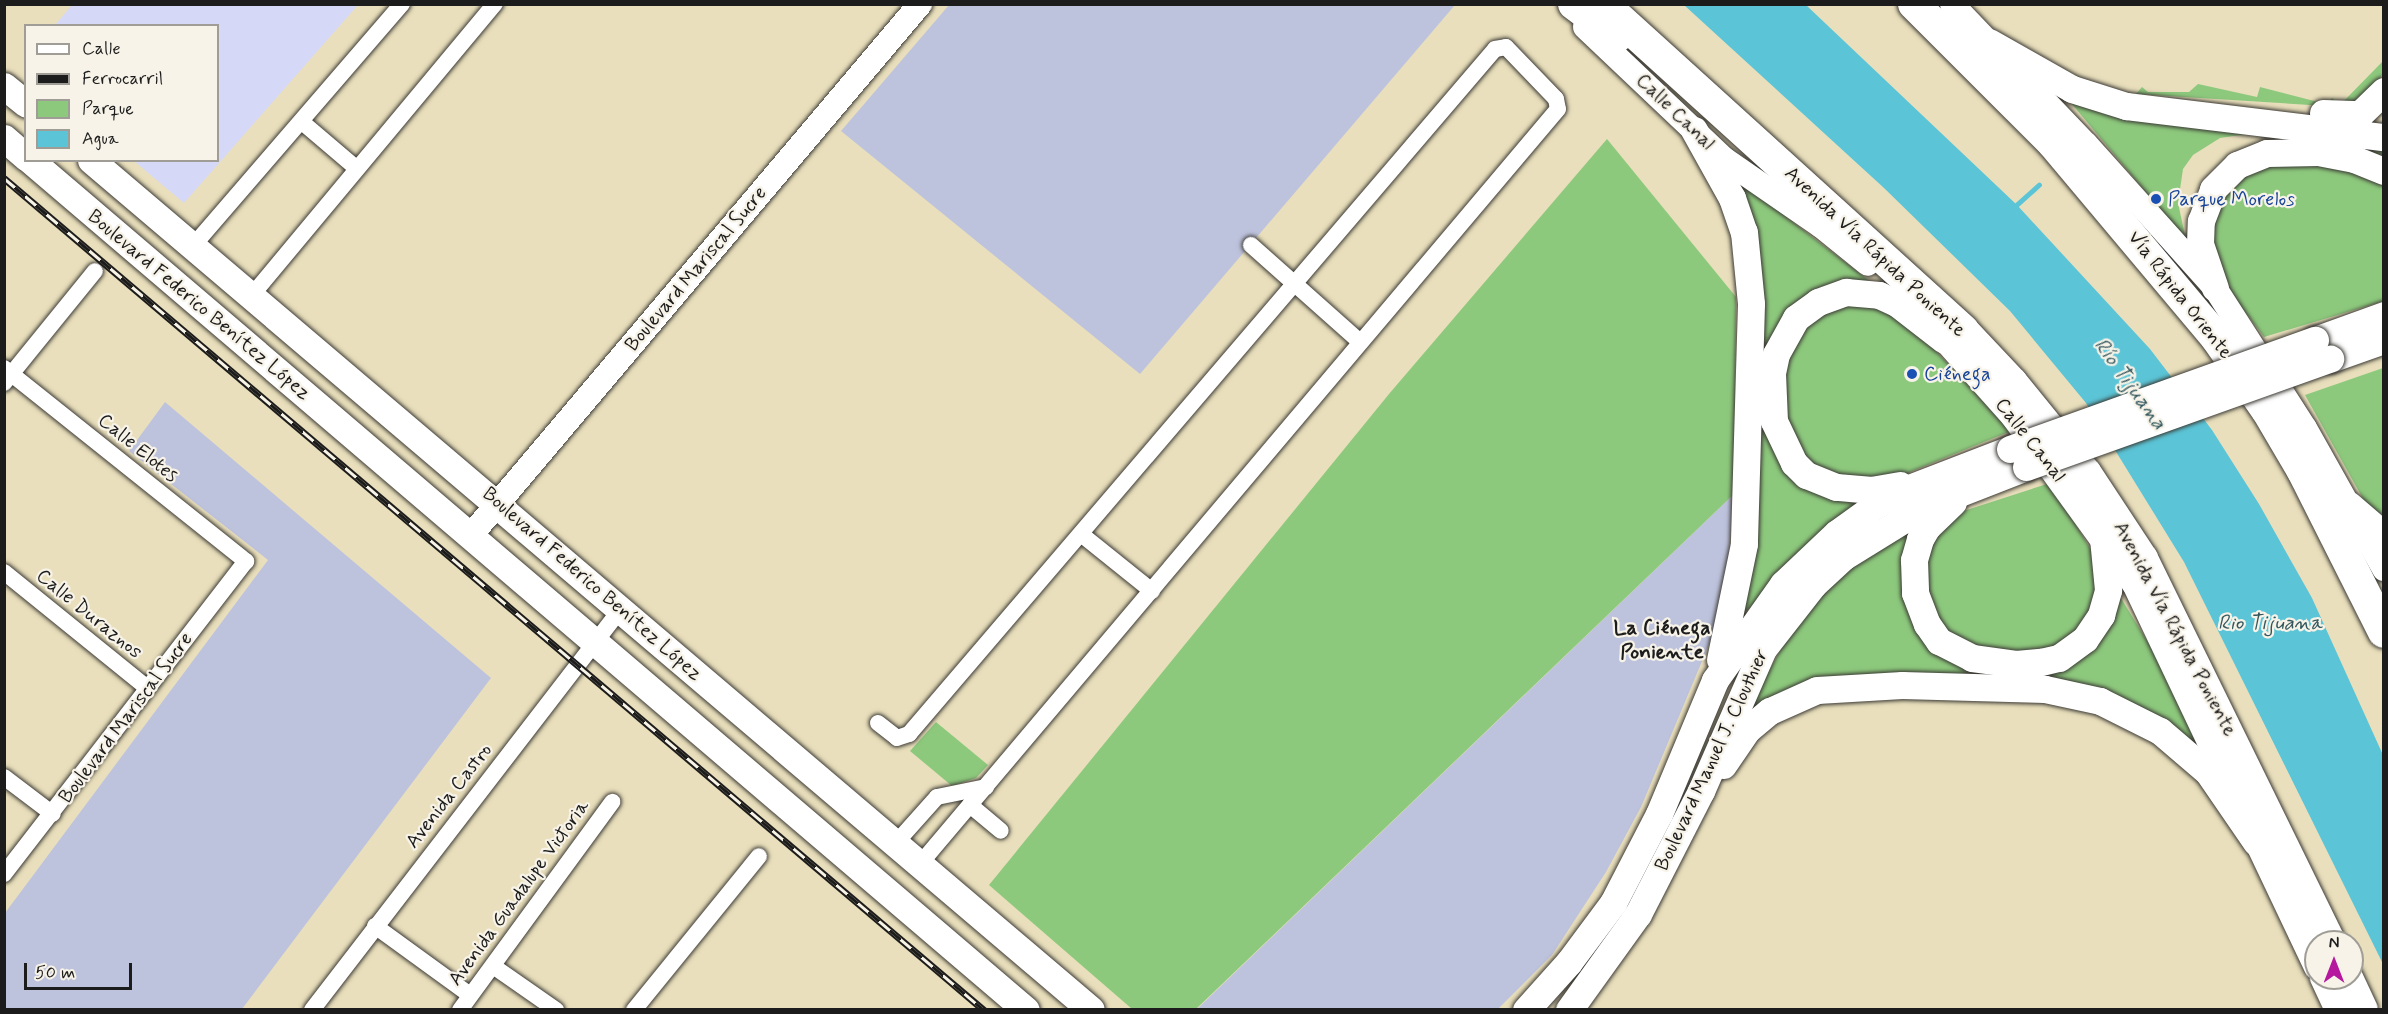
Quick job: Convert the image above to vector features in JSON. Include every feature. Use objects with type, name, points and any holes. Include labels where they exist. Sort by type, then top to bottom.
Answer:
[{"type":"highway","points":[[1575,4],[1722,112]]},
{"type":"highway","name":"Avenida Vía Rápida Poniente","points":[[1603,4],[1963,331],[2012,383],[2086,474],[2142,559],[2324,930]]},
{"type":"highway","name":"Vía Rápida Oriente","points":[[1914,4],[2053,143],[2216,337],[2267,410],[2303,471],[2384,632]]},
{"type":"main road","name":"Boulevard Mariscal Sucre","points":[[472,534],[920,4]]},
{"type":"main road","name":"Calle Canal","points":[[1561,4],[1724,159],[1821,226],[1878,272],[1944,340],[2013,417],[2103,538],[2134,585],[2170,653],[2304,942]]},
{"type":"main road","points":[[1952,4],[2159,222],[2215,288],[2256,347],[2384,569]]},
{"type":"main road","points":[[1989,42],[2072,89],[2150,110],[2384,137]]},
{"type":"main road","points":[[4,86],[24,102]]},
{"type":"main road","points":[[2150,110],[2226,103],[2352,115],[2367,110],[2384,91]]},
{"type":"main road","points":[[1694,130],[1732,198],[1744,232],[1751,304],[1744,544],[1741,575],[1715,680]]},
{"type":"main road","points":[[4,138],[24,154]]},
{"type":"main road","points":[[2215,288],[2200,244],[2201,221],[2213,189],[2238,165],[2267,153],[2318,153],[2354,159],[2384,171]]},
{"type":"main road","name":"Boulevard Federico Benítez López","points":[[32,162],[472,534],[1026,1010]]},
{"type":"main road","name":"Boulevard Federico Benítez López","points":[[93,162],[253,294],[620,610],[1091,1010]]},
{"type":"main road","points":[[1936,478],[1855,490],[1806,475],[1788,453],[1774,421],[1772,373],[1781,340],[1796,318],[1818,302],[1846,292],[1880,295],[1898,304],[1944,340]]},
{"type":"main road","points":[[2355,325],[2384,309]]},
{"type":"main road","name":"Boulevard Manuel J. Clouthier","points":[[2322,350],[2355,325],[2384,315]]},
{"type":"main road","name":"Boulevard Manuel J. Clouthier","points":[[1526,1010],[1569,962],[1613,903],[1659,814],[1715,680],[1783,584],[1812,555],[1876,505],[1936,478],[2018,458],[2322,350],[2381,342]]},
{"type":"main road","name":"Boulevard Manuel J. Clouthier","points":[[1569,1010],[1638,914],[1701,791],[1763,649],[1813,585],[1876,534],[1924,507],[1971,489],[2018,458]]},
{"type":"main road","points":[[1971,489],[1926,527],[1914,560],[1913,576],[1915,593],[1927,624],[1939,641],[1971,658],[2016,664],[2041,662],[2059,658],[2085,639],[2101,615],[2108,590],[2103,538]]},
{"type":"main road","points":[[2349,505],[2384,535]]},
{"type":"main road","points":[[1701,791],[1747,730],[1791,699],[1817,690],[1902,685],[2045,689],[2100,701],[2160,731],[2208,772],[2256,842]]},
{"type":"main road","points":[[2338,990],[2353,1002]]},
{"type":"street","points":[[193,246],[303,122],[402,4]]},
{"type":"street","points":[[253,294],[495,4]]},
{"type":"street","points":[[878,723],[897,738],[909,734],[1495,49],[1506,47],[1556,99],[1558,110],[1359,341],[1152,591],[920,864]]},
{"type":"street","points":[[303,122],[356,168]]},
{"type":"street","points":[[1251,245],[1359,341]]},
{"type":"street","points":[[7,374],[95,271]]},
{"type":"street","name":"Calle Elotes","points":[[7,374],[246,561]]},
{"type":"street","points":[[1081,534],[1152,591]]},
{"type":"street","name":"Boulevard Mariscal Sucre","points":[[4,874],[53,814],[246,561]]},
{"type":"street","name":"Calle Duraznos","points":[[4,572],[147,688]]},
{"type":"street","name":"Avenida Castro","points":[[312,1010],[620,610]]},
{"type":"street","points":[[4,777],[53,814]]},
{"type":"street","points":[[895,844],[937,797],[986,787]]},
{"type":"street","name":"Avenida Guadalupe Victoria","points":[[460,1010],[612,802]]},
{"type":"street","points":[[970,805],[1001,831]]},
{"type":"street","points":[[634,1010],[759,856]]},
{"type":"street","points":[[375,926],[470,995]]},
{"type":"street","points":[[493,966],[556,1010]]},
{"type":"shaded area","points":[[72,4],[358,5],[184,203],[135,162],[219,162],[219,24],[56,24]]},
{"type":"shaded area","points":[[949,5],[1455,5],[1140,374],[841,131]]},
{"type":"shaded area","points":[[165,402],[491,678],[242,1009],[5,1009],[5,913],[268,560],[129,451]]},
{"type":"shaded area","points":[[1734,494],[1728,567],[1718,623],[1641,807],[1606,872],[1552,955],[1498,1009],[1196,1010]]},
{"type":"green space","points":[[2383,61],[2383,73],[2368,98],[2342,107],[2136,94],[2142,87],[2148,92],[2189,92],[2198,84],[2257,97],[2260,87],[2326,104],[2332,98],[2340,105]]},
{"type":"green space","points":[[2066,97],[2383,147],[2383,163],[2254,133],[2220,138],[2193,155],[2183,169],[2178,203],[2186,240]]},
{"type":"green space","points":[[1607,139],[1736,297],[1734,494],[1196,1009],[1132,1009],[989,885],[1389,394]]},
{"type":"green space","points":[[2296,154],[2383,174],[2384,301],[2264,337],[2228,289],[2207,228],[2234,175]]},
{"type":"green space","points":[[1738,180],[1871,282],[2011,431],[1910,472],[1858,505],[1740,617]]},
{"type":"green space","points":[[2383,368],[2383,525],[2371,513],[2305,395]]},
{"type":"green space","points":[[2050,483],[2167,673],[2203,754],[2086,688],[1815,681],[1726,750],[1793,627],[1843,570],[1908,529]]},
{"type":"green space","points":[[936,722],[988,765],[976,778],[952,786],[910,751]]},
{"type":"water","name":"Rio Tijuana","points":[[1684,5],[1806,5],[2017,205],[2150,349],[2212,430],[2259,504],[2312,598],[2383,755],[2383,964],[2184,562],[2086,403],[2010,311],[1884,188]]},
{"type":"waterway","points":[[2012,209],[2039,185]]},
{"type":"railway","points":[[4,178],[984,1010]]},
{"type":"place","name":"Parque Morelos","points":[[2156,199]]},
{"type":"place","name":"Ciénega","points":[[1912,374]]},
{"type":"district","name":"La Ciénega Poniente","points":[[1662,640]]},
{"type":"water label","name":"Río Tijuana","points":[[2130,384]]}]
